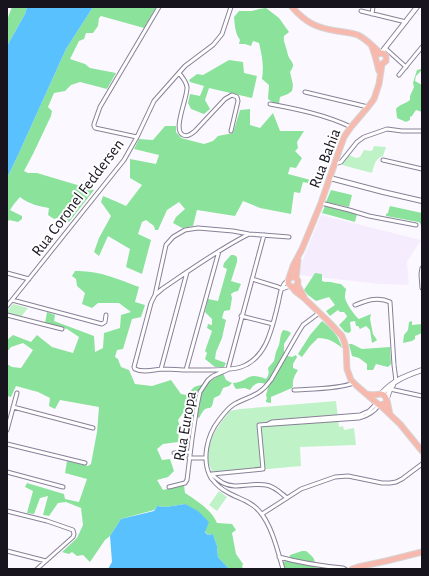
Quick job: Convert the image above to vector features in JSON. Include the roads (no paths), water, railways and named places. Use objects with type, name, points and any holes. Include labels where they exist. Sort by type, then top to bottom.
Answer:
[{"type":"main road","name":"Rua Bahia","points":[[289,279],[294,264],[311,229],[344,137],[374,99],[379,84],[382,56],[361,36],[313,25],[302,18],[292,7]]},
{"type":"main road","name":"Rua Bahia","points":[[296,281],[298,257]]},
{"type":"main road","points":[[304,298],[293,277],[289,279],[288,284],[336,329],[343,339],[346,348],[347,369],[353,383],[390,414],[422,451]]},
{"type":"main road","points":[[291,287],[296,286],[296,281]]},
{"type":"main road","points":[[378,404],[376,398],[396,380],[422,370]]},
{"type":"main road","points":[[378,404],[384,404],[390,389],[396,380]]},
{"type":"main road","points":[[364,392],[371,395],[386,395],[390,414]]},
{"type":"main road","points":[[352,569],[422,552]]},
{"type":"main road","points":[[361,569],[369,565]]},
{"type":"street","points":[[137,137],[95,128],[94,124],[100,107],[159,7]]},
{"type":"street","name":"Rua Coronel Feddersen","points":[[7,306],[124,160],[154,101],[186,66],[213,45],[222,34],[231,7]]},
{"type":"street","points":[[372,14],[373,7]]},
{"type":"street","points":[[382,56],[416,7]]},
{"type":"street","points":[[361,11],[406,22]]},
{"type":"street","points":[[399,75],[422,47]]},
{"type":"street","points":[[382,56],[392,54]]},
{"type":"street","points":[[382,56],[392,54]]},
{"type":"street","points":[[392,54],[406,67]]},
{"type":"street","points":[[179,73],[187,86],[179,132],[182,135],[190,135],[225,98],[232,95],[237,98],[238,101],[231,132]]},
{"type":"street","points":[[305,92],[368,107]]},
{"type":"street","points":[[270,104],[296,109],[351,127]]},
{"type":"street","points":[[335,162],[341,162],[357,142],[364,137],[387,129],[422,131]]},
{"type":"street","points":[[383,160],[422,169]]},
{"type":"street","points":[[330,178],[422,201]]},
{"type":"street","points":[[321,203],[369,216],[416,225]]},
{"type":"street","points":[[288,237],[198,228],[185,230],[173,237],[166,245],[155,295],[151,302],[134,366],[135,369],[142,371],[228,369],[246,365],[259,354],[268,338],[283,285],[289,279]]},
{"type":"street","points":[[155,295],[219,251],[249,234]]},
{"type":"street","points":[[228,369],[264,235]]},
{"type":"street","points":[[186,370],[219,251]]},
{"type":"street","points":[[422,268],[422,288]]},
{"type":"street","points":[[161,370],[187,272]]},
{"type":"street","points":[[7,273],[29,279]]},
{"type":"street","points":[[252,278],[282,289],[291,287]]},
{"type":"street","points":[[355,305],[377,299],[388,300],[390,302],[396,380]]},
{"type":"street","points":[[12,300],[102,324],[106,315]]},
{"type":"street","points":[[283,569],[272,534],[262,514],[254,506],[226,492],[213,480],[206,458],[207,446],[209,437],[218,421],[227,410],[262,390],[266,386],[303,325],[319,313]]},
{"type":"street","points":[[7,315],[62,329]]},
{"type":"street","points":[[241,316],[273,324]]},
{"type":"street","name":"Rua Europa","points":[[169,487],[187,482],[189,458],[200,392],[208,380],[228,369]]},
{"type":"street","points":[[294,390],[333,387],[353,383]]},
{"type":"street","points":[[390,389],[422,396]]},
{"type":"street","points":[[7,430],[17,393]]},
{"type":"street","points":[[210,473],[263,469],[259,425],[360,415],[369,411],[378,404]]},
{"type":"street","points":[[13,407],[93,428]]},
{"type":"street","points":[[7,444],[85,463]]},
{"type":"street","points":[[174,453],[190,452]]},
{"type":"street","points":[[189,458],[206,458]]},
{"type":"street","points":[[262,514],[301,489],[340,476],[390,483],[402,479],[422,464]]},
{"type":"street","points":[[7,472],[63,487]]},
{"type":"street","points":[[210,473],[227,485],[261,484],[272,486],[287,498]]},
{"type":"street","points":[[7,511],[60,525],[73,530],[73,537],[37,569]]},
{"type":"street","points":[[7,551],[46,561]]},
{"type":"street","points":[[279,557],[316,565],[345,569]]},
{"type":"street","points":[[314,569],[316,565]]},
{"type":"water","points":[[27,7],[93,7],[66,49],[7,178],[7,46],[25,14]]},
{"type":"water","points":[[185,504],[198,511],[209,522],[205,532],[208,535],[213,534],[217,546],[218,557],[229,569],[108,569],[112,562],[110,536],[121,519],[154,511],[157,506],[166,507]]}]
